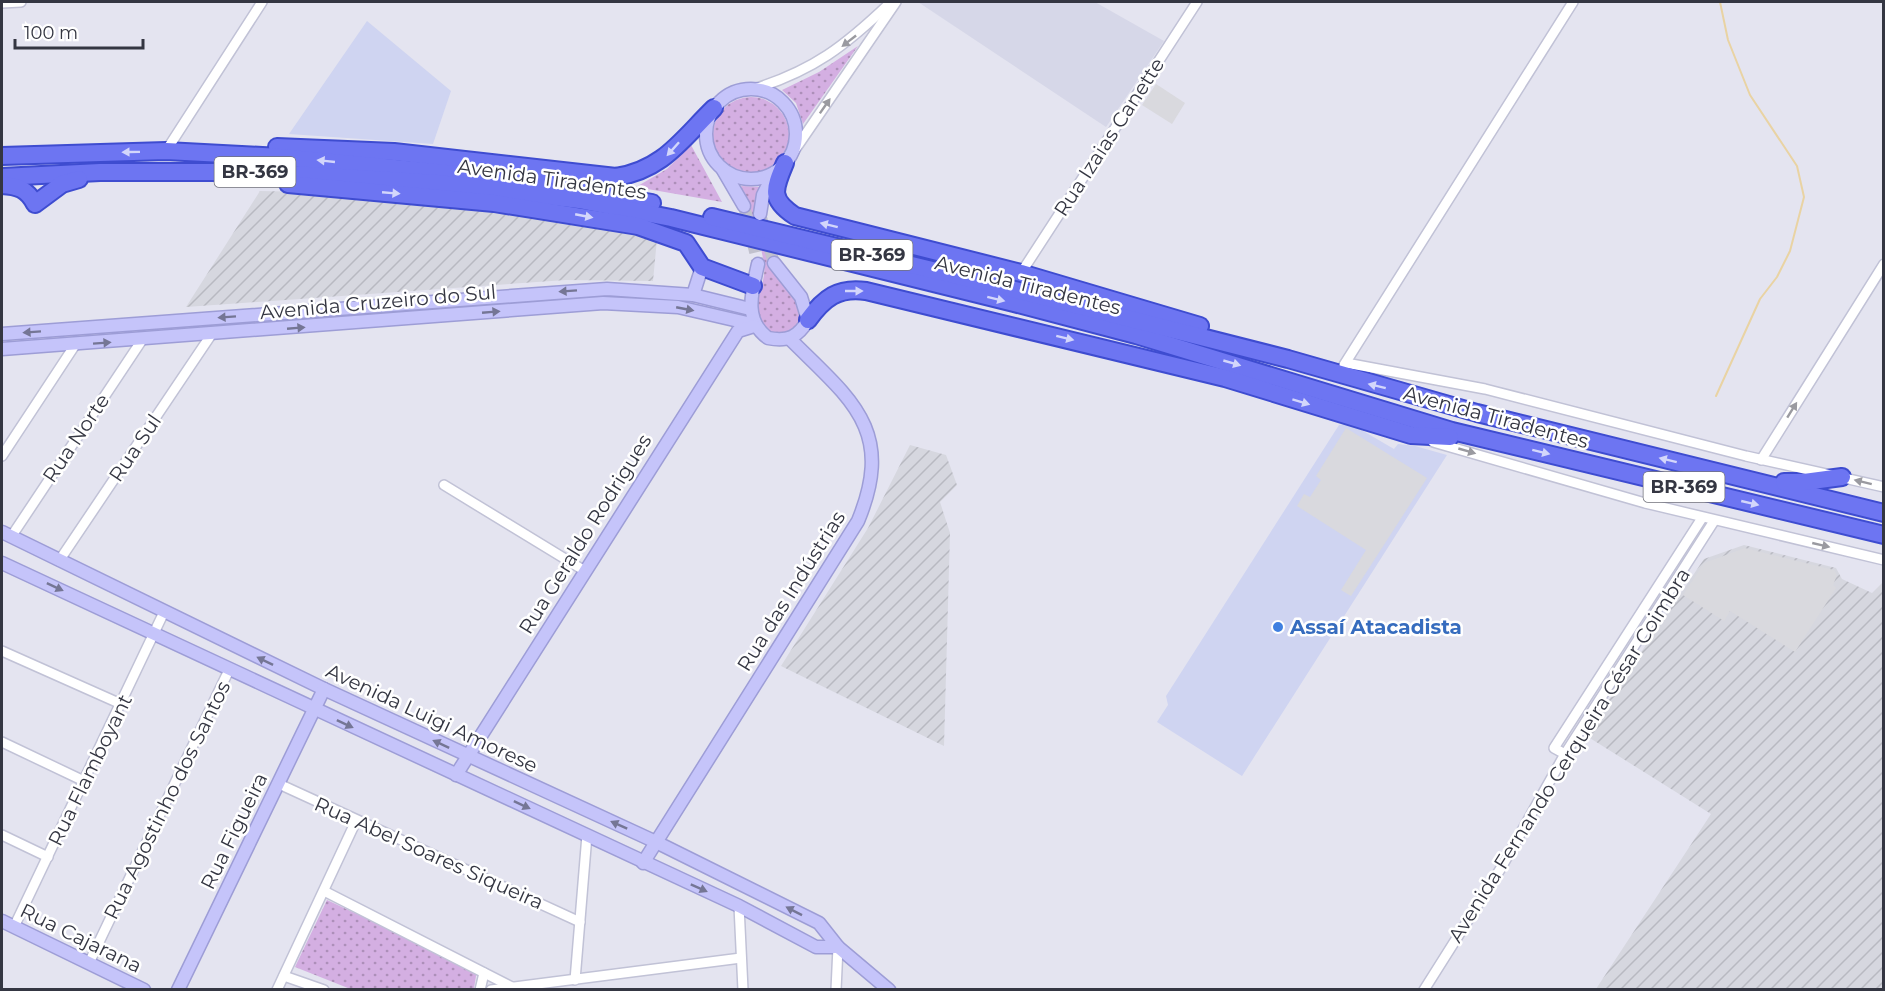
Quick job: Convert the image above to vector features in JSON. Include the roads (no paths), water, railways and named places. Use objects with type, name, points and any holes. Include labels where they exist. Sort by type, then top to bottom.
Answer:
[{"type":"highway","points":[[203,152],[246,147],[323,147],[490,161],[616,177],[645,171],[657,164],[714,108]]},
{"type":"highway","name":"Avenida Tiradentes","points":[[2,156],[203,152],[510,178],[618,196],[1032,294],[1288,359],[1341,369],[1477,413],[1884,513]]},
{"type":"highway","points":[[784,163],[776,186],[776,195],[781,207],[795,216],[1021,273],[1230,334],[1288,359]]},
{"type":"highway","name":"Avenida Tiradentes","points":[[2,177],[100,172],[208,171],[428,183],[579,200],[794,248],[1136,335],[1452,431],[1884,535]]},
{"type":"highway","points":[[208,171],[286,184],[494,203],[638,226],[686,243],[702,267],[753,286]]},
{"type":"highway","points":[[2,185],[18,187],[29,193],[36,204],[62,184],[100,172]]},
{"type":"highway","points":[[808,320],[828,297],[852,289],[866,291],[1225,378],[1411,435],[1484,437]]},
{"type":"highway","points":[[1136,335],[1225,378]]},
{"type":"highway","points":[[1725,474],[1792,483],[1842,477]]},
{"type":"street","points":[[2,3],[21,2]]},
{"type":"street","points":[[166,151],[262,2]]},
{"type":"street","points":[[744,206],[723,169],[711,156],[706,140],[707,123],[714,108],[732,93],[790,78],[825,58],[853,38],[894,2]]},
{"type":"street","points":[[760,214],[763,195],[894,2]]},
{"type":"street","name":"Rua Izaias Canette","points":[[1021,273],[1197,2]]},
{"type":"street","points":[[1573,2],[1341,369],[1485,389],[1761,460],[1884,487]]},
{"type":"street","points":[[723,169],[748,179],[784,163],[796,128],[790,112],[771,94],[754,89]]},
{"type":"street","points":[[774,263],[801,297],[808,320],[800,334],[790,339]]},
{"type":"street","points":[[756,325],[750,309],[758,264]]},
{"type":"street","points":[[1761,460],[1884,264]]},
{"type":"street","points":[[693,295],[702,267]]},
{"type":"street","points":[[591,304],[598,289]]},
{"type":"street","name":"Avenida Cruzeiro do Sul","points":[[2,334],[598,289],[648,290],[693,295],[750,309]]},
{"type":"street","name":"Avenida Cruzeiro do Sul","points":[[4,352],[591,304],[678,307],[756,325],[768,338],[790,339]]},
{"type":"street","name":"Rua Geraldo Rodrigues","points":[[456,775],[738,331],[756,325]]},
{"type":"street","name":"Rua Sul","points":[[59,561],[211,335]]},
{"type":"street","name":"Rua das Indústrias","points":[[643,863],[858,521],[870,492],[872,453],[868,434],[860,415],[839,388],[790,339]]},
{"type":"street","name":"Rua Norte","points":[[6,534],[142,340]]},
{"type":"street","points":[[2,456],[75,345]]},
{"type":"street","points":[[1411,435],[1702,518],[1884,560]]},
{"type":"street","points":[[444,485],[585,571]]},
{"type":"street","points":[[1565,754],[1554,748],[1702,518]]},
{"type":"street","name":"Avenida Fernando Cerqueira César Coimbra","points":[[1424,990],[1501,868],[1565,754],[1714,521]]},
{"type":"street","name":"Avenida Luigi Amorese","points":[[6,534],[324,689],[656,842],[819,923],[838,947],[889,990]]},
{"type":"street","name":"Avenida Luigi Amorese","points":[[2,562],[314,710],[739,906],[816,947],[838,947]]},
{"type":"street","name":"Rua Flamboyant","points":[[14,927],[164,612]]},
{"type":"street","points":[[2,651],[121,704]]},
{"type":"street","name":"Rua Agostinho dos Santos","points":[[89,963],[229,670]]},
{"type":"street","name":"Rua Figueira","points":[[178,990],[324,689]]},
{"type":"street","points":[[2,742],[84,781]]},
{"type":"street","name":"Rua Abel Soares Siqueira","points":[[279,784],[580,922]]},
{"type":"street","points":[[278,990],[356,821]]},
{"type":"street","points":[[2,834],[48,857]]},
{"type":"street","points":[[575,980],[587,835]]},
{"type":"street","points":[[324,891],[512,987]]},
{"type":"street","points":[[739,906],[743,990]]},
{"type":"street","name":"Rua Cajarana","points":[[2,921],[144,990]]},
{"type":"street","points":[[836,990],[838,947]]},
{"type":"street","points":[[491,990],[741,958]]},
{"type":"street","points":[[480,990],[484,973]]},
{"type":"street","points":[[284,976],[324,990]]},
{"type":"waterway","points":[[1716,396],[1760,299],[1777,277],[1790,251],[1804,197],[1797,166],[1750,95],[1728,40],[1720,2]]},
{"type":"tunnel","points":[[744,206],[758,264]]},
{"type":"tunnel","points":[[760,214],[774,263]]},
{"type":"place","name":"Assaí Atacadista","points":[[1278,627]]}]
